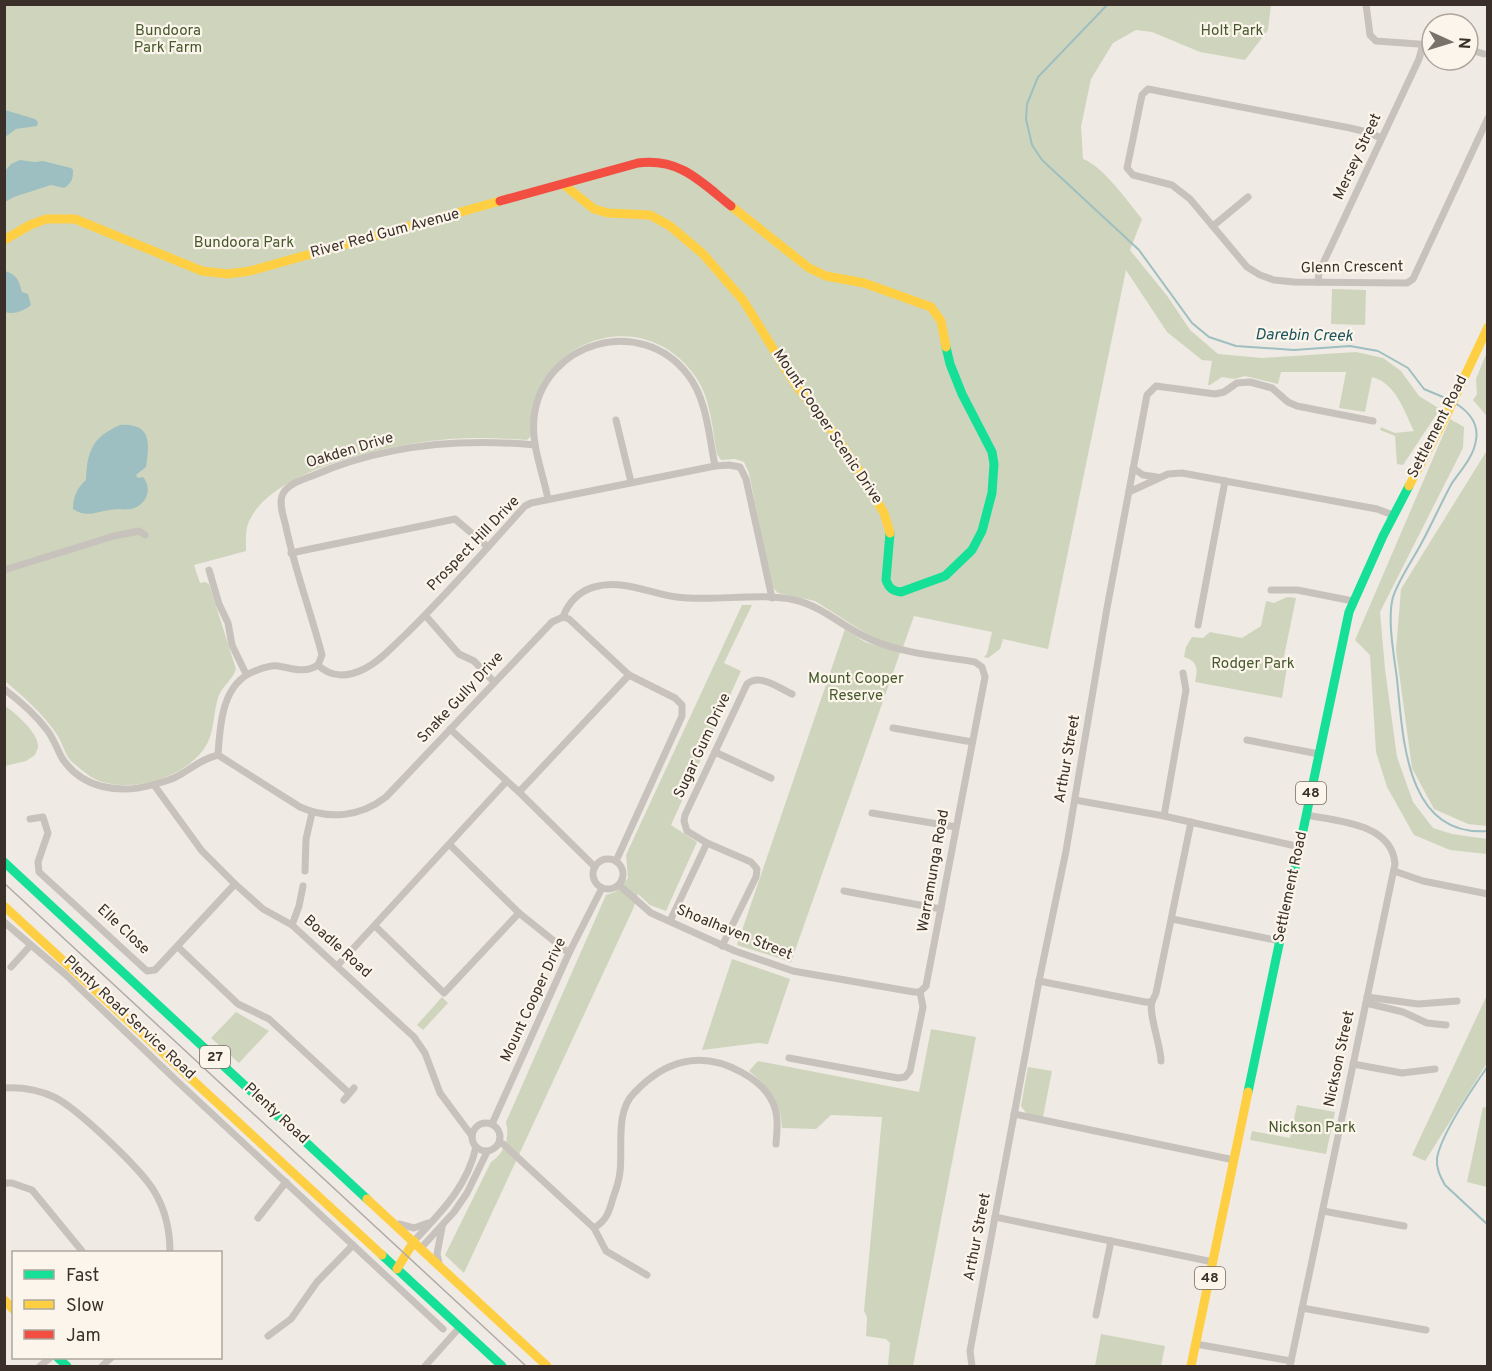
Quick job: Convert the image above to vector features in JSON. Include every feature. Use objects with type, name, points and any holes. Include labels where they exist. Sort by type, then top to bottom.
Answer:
[{"type":"main road","name":"Mount Cooper Scenic Drive","points":[[668,162],[688,171],[809,268],[826,276],[864,283],[931,307],[941,321],[950,364],[962,394],[985,437],[994,464],[992,493],[982,531],[972,550],[956,567],[937,579],[908,591],[894,591],[889,587],[886,580],[890,534],[884,513],[858,468],[831,429],[795,384],[743,300],[703,254],[665,223],[644,214],[608,213],[594,209],[564,185],[638,163],[668,162]]},
{"type":"main road","name":"River Red Gum Avenue","points":[[4,240],[35,221],[47,217],[75,219],[187,267],[202,272],[228,274],[250,271],[564,185]]},
{"type":"main road","name":"Settlement Road","points":[[1191,1366],[1353,601],[1393,515],[1446,416],[1488,327]]},
{"type":"main road","name":"Plenty Road","points":[[4,862],[547,1366]]},
{"type":"main road","name":"Plenty Road","points":[[4,906],[502,1366]]},
{"type":"main road","points":[[397,1269],[417,1245]]},
{"type":"street","points":[[1366,4],[1370,35],[1376,40],[1420,44]]},
{"type":"street","name":"Mersey Street","points":[[1318,282],[1319,272],[1420,55]]},
{"type":"street","name":"Glenn Crescent","points":[[1381,138],[1350,128],[1148,89],[1142,95],[1127,163],[1129,172],[1133,175],[1172,185],[1190,199],[1247,267],[1260,275],[1274,280],[1407,283],[1413,279],[1488,118]]},
{"type":"street","points":[[1213,226],[1248,197]]},
{"type":"street","points":[[548,499],[535,445],[534,420],[539,395],[554,372],[579,350],[610,341],[641,344],[665,354],[688,375],[699,396],[715,466]]},
{"type":"street","name":"Arthur Street","points":[[972,1366],[970,1350],[1075,800],[1147,395],[1156,386],[1215,394],[1224,392],[1240,382],[1250,382],[1272,388],[1296,406],[1373,421]]},
{"type":"street","points":[[616,420],[631,482]]},
{"type":"street","name":"Oakden Drive","points":[[318,665],[322,655],[291,553],[282,507],[282,495],[290,485],[369,456],[408,447],[456,442],[535,445]]},
{"type":"street","name":"Prospect Hill Drive","points":[[246,674],[270,665],[306,671],[318,665],[326,672],[337,675],[363,670],[376,662],[426,615],[531,503],[715,466],[740,467],[746,479],[772,598]]},
{"type":"street","points":[[1134,468],[1147,476],[1163,476],[1182,472],[1377,509],[1393,515]]},
{"type":"street","points":[[1129,492],[1163,476]]},
{"type":"street","points":[[1198,625],[1225,481]]},
{"type":"street","points":[[291,553],[455,519],[488,547]]},
{"type":"street","points":[[4,570],[114,536],[140,531],[145,535]]},
{"type":"street","points":[[4,688],[23,703],[47,730],[63,759],[90,783],[112,789],[138,789],[174,778],[204,758],[218,755],[225,702],[239,680],[246,674],[232,645],[228,623],[219,604],[209,570]]},
{"type":"street","name":"Snake Gully Drive","points":[[218,755],[312,813],[344,815],[365,810],[378,803],[552,622],[563,617],[568,604],[581,593],[595,587],[613,585],[646,589],[675,597],[793,600],[813,606],[870,639],[892,648],[975,662],[982,667]]},
{"type":"street","points":[[1271,590],[1297,590],[1353,601]]},
{"type":"street","points":[[426,615],[459,654],[474,661],[495,682]]},
{"type":"street","points":[[563,617],[569,619],[629,675],[675,698],[682,705],[682,716],[616,861]]},
{"type":"street","name":"Warramunga Road","points":[[789,1058],[898,1078],[905,1077],[910,1071],[923,1007],[920,992],[926,986],[985,677],[982,667]]},
{"type":"street","points":[[1164,816],[1186,690],[1183,673]]},
{"type":"street","points":[[519,792],[629,675]]},
{"type":"street","name":"Sugar Gum Drive","points":[[722,946],[756,877],[757,869],[752,862],[707,843],[687,831],[684,821],[749,682],[761,679],[792,694]]},
{"type":"street","points":[[893,728],[972,742]]},
{"type":"street","points":[[450,729],[519,792],[595,867],[595,880],[602,888],[612,889],[619,885],[623,872],[616,861]]},
{"type":"street","points":[[1246,740],[1319,754]]},
{"type":"street","points":[[715,752],[771,778]]},
{"type":"street","points":[[338,965],[507,782]]},
{"type":"street","name":"Boadle Road","points":[[154,785],[202,851],[263,909],[292,925],[338,965],[420,1044],[440,1093],[472,1136]]},
{"type":"street","points":[[1075,800],[1164,816],[1300,847]]},
{"type":"street","points":[[305,871],[306,839],[312,813]]},
{"type":"street","points":[[872,813],[956,828]]},
{"type":"street","name":"Nickson Street","points":[[1291,1364],[1394,871],[1392,850],[1372,831],[1306,815]]},
{"type":"street","name":"Elle Close","points":[[30,819],[44,817],[48,833],[38,862],[39,872],[147,970],[155,970],[236,884]]},
{"type":"street","points":[[1161,1061],[1151,1002],[1156,993],[1191,822]]},
{"type":"street","points":[[670,921],[707,843]]},
{"type":"street","points":[[450,845],[519,913],[569,953]]},
{"type":"street","points":[[595,867],[602,861],[616,861]]},
{"type":"street","points":[[1394,871],[1423,881],[1488,894]]},
{"type":"street","name":"Shoalhaven Street","points":[[619,885],[651,913],[722,946],[793,971],[920,992]]},
{"type":"street","points":[[292,925],[303,886]]},
{"type":"street","name":"Mount Cooper Drive","points":[[492,1124],[569,953],[602,888]]},
{"type":"street","points":[[844,891],[941,909]]},
{"type":"street","points":[[375,926],[444,993],[519,913]]},
{"type":"street","points":[[1172,918],[1280,941]]},
{"type":"street","name":"Plenty Road Service Road","points":[[4,922],[64,974],[443,1329]]},
{"type":"street","points":[[11,968],[30,946]]},
{"type":"street","points":[[178,947],[238,1004],[269,1019],[352,1091],[344,1100]]},
{"type":"street","points":[[1039,981],[1151,1002]]},
{"type":"street","points":[[1367,1000],[1418,1004],[1457,1001]]},
{"type":"street","points":[[1367,1000],[1427,1023],[1446,1025]]},
{"type":"street","points":[[594,1228],[607,1218],[620,1175],[623,1114],[626,1102],[648,1080],[668,1068],[685,1061],[718,1061],[753,1078],[773,1102],[777,1117],[776,1144]]},
{"type":"street","points":[[1353,1064],[1402,1073],[1435,1069]]},
{"type":"street","points":[[4,1088],[33,1090],[60,1100],[80,1115],[129,1161],[148,1180],[161,1203],[168,1227],[170,1251]]},
{"type":"street","points":[[1014,1114],[1234,1160]]},
{"type":"street","points":[[417,1245],[442,1224],[467,1193],[487,1152],[499,1143],[500,1134],[492,1124],[479,1125],[460,1118]]},
{"type":"street","points":[[234,1134],[241,1125]]},
{"type":"street","points":[[417,1245],[433,1221],[460,1189],[473,1159],[476,1147],[472,1136],[479,1125]]},
{"type":"street","points":[[499,1143],[503,1144],[594,1228],[606,1251],[647,1275]]},
{"type":"street","points":[[476,1147],[487,1152]]},
{"type":"street","points":[[258,1218],[286,1182]]},
{"type":"street","points":[[4,1183],[12,1183],[32,1190],[82,1251]]},
{"type":"street","points":[[1323,1210],[1404,1226]]},
{"type":"street","points":[[995,1217],[1213,1262]]},
{"type":"street","points":[[392,1221],[414,1228],[433,1221]]},
{"type":"street","points":[[440,1266],[437,1254],[442,1224]]},
{"type":"street","points":[[1096,1316],[1112,1241]]},
{"type":"street","points":[[268,1336],[291,1319],[317,1282],[353,1245]]},
{"type":"street","points":[[1302,1308],[1426,1330]]},
{"type":"street","points":[[427,1313],[443,1312]]},
{"type":"street","points":[[424,1366],[460,1328]]},
{"type":"street","points":[[1196,1344],[1291,1364]]},
{"type":"green space","name":"Bundoora Park","points":[[4,5],[1271,5],[1268,30],[1245,60],[1200,52],[1152,32],[1136,30],[1113,43],[1091,79],[1081,127],[1083,159],[1107,176],[1142,219],[1130,250],[1168,297],[1190,330],[1218,354],[1262,358],[1356,352],[1383,358],[1401,371],[1419,396],[1440,409],[1403,465],[1397,464],[1395,436],[1380,430],[1381,427],[1395,433],[1414,431],[1393,391],[1380,380],[1372,377],[1365,412],[1339,408],[1346,372],[1281,372],[1278,384],[1245,376],[1234,379],[1222,377],[1208,385],[1212,361],[1202,360],[1167,332],[1126,270],[1048,649],[1003,639],[1000,649],[988,658],[984,657],[987,654],[992,632],[914,616],[903,647],[880,641],[815,601],[778,593],[770,579],[749,473],[744,462],[735,459],[721,460],[717,454],[708,403],[695,376],[672,352],[645,340],[617,336],[590,342],[566,356],[546,377],[534,404],[531,436],[527,440],[462,438],[440,440],[391,448],[332,464],[304,475],[279,489],[260,505],[247,527],[246,551],[194,565],[200,583],[209,584],[236,669],[219,695],[210,738],[198,756],[172,774],[139,784],[107,783],[93,778],[71,761],[50,725],[5,681]]},
{"type":"green space","points":[[1332,289],[1366,290],[1365,325],[1331,324]]},
{"type":"green space","points":[[1487,352],[1487,826],[1468,824],[1434,809],[1412,768],[1396,650],[1401,589],[1486,452],[1486,415],[1473,400],[1477,394],[1476,379]]},
{"type":"green space","points":[[1450,419],[1464,427],[1463,448],[1380,612],[1397,757],[1413,802],[1433,828],[1452,834],[1487,839],[1487,854],[1450,850],[1414,835],[1387,787],[1376,752],[1370,655],[1355,640]]},
{"type":"green space","name":"Rodger Park","points":[[1287,597],[1296,598],[1282,666],[1287,667],[1282,698],[1195,682],[1196,666],[1184,657],[1186,647],[1192,637],[1203,638],[1210,632],[1242,638],[1261,626],[1266,601],[1274,603]]},
{"type":"green space","points":[[742,605],[752,605],[724,663],[741,671],[671,825],[697,842],[666,911],[650,905],[638,894],[464,1273],[445,1255],[491,1162],[503,1149],[507,1133],[506,1122],[606,895],[615,892],[628,878],[626,855]]},
{"type":"green space","name":"Mount Cooper Reserve","points":[[845,629],[865,642],[900,653],[791,962],[737,945]]},
{"type":"green space","points":[[4,705],[30,729],[38,746],[35,755],[26,761],[5,766]]},
{"type":"green space","points":[[732,959],[790,979],[768,1044],[758,1043],[702,1050]]},
{"type":"green space","points":[[1487,995],[1487,1063],[1425,1161],[1412,1155]]},
{"type":"green space","points":[[442,997],[448,1003],[423,1030],[417,1025]]},
{"type":"green space","points":[[236,1012],[269,1031],[239,1063],[211,1038]]},
{"type":"green space","points":[[931,1029],[976,1037],[913,1366],[888,1366],[890,1343],[886,1339],[866,1336],[867,1317],[864,1311],[882,1117],[831,1115],[816,1129],[782,1128],[779,1110],[773,1095],[749,1071],[758,1061],[919,1092]]},
{"type":"green space","points":[[1028,1067],[1052,1071],[1043,1117],[1027,1114],[1021,1106]]},
{"type":"green space","name":"Nickson Park","points":[[1297,1105],[1335,1112],[1326,1154],[1250,1140],[1252,1131],[1290,1138]]},
{"type":"green space","points":[[1483,1107],[1487,1108],[1487,1187],[1467,1182]]},
{"type":"green space","points":[[1101,1334],[1165,1346],[1161,1366],[1095,1366]]},
{"type":"water","points":[[5,110],[35,119],[38,122],[37,126],[16,129],[5,137]]},
{"type":"water","points":[[20,160],[43,161],[71,168],[73,170],[72,180],[64,188],[51,185],[5,202],[5,171],[11,164]]},
{"type":"water","points":[[5,271],[15,276],[22,292],[28,294],[31,305],[22,311],[5,312]]},
{"type":"water","points":[[120,425],[138,427],[146,436],[148,450],[146,467],[136,475],[138,478],[143,477],[146,481],[148,490],[145,499],[139,506],[131,509],[113,509],[91,514],[78,512],[73,509],[74,501],[76,493],[86,480],[88,461],[93,446],[103,435]]},
{"type":"waterway","name":"Darebin Creek","points":[[1108,4],[1038,77],[1027,104],[1026,119],[1032,145],[1042,160],[1139,250],[1192,323],[1209,337],[1236,346],[1294,350],[1350,346],[1378,351],[1408,368],[1424,389],[1450,400]]},
{"type":"waterway","name":"Darebin Creek","points":[[1455,403],[1468,414],[1474,423],[1475,446],[1467,463],[1452,483],[1396,590],[1391,606],[1392,637],[1407,754],[1414,779],[1424,801],[1440,818],[1461,829],[1488,831]]},
{"type":"waterway","points":[[1488,1066],[1451,1124],[1437,1158],[1439,1172],[1445,1185],[1488,1225]]},
{"type":"tram line","points":[[4,883],[526,1366]]},
{"type":"traffic: fast","points":[[890,533],[886,580],[891,589],[901,592],[945,576],[972,550],[982,531],[992,493],[994,464],[992,452],[962,394],[946,347]]},
{"type":"traffic: fast","points":[[1248,1092],[1349,612],[1383,536],[1409,486]]},
{"type":"traffic: fast","points":[[4,862],[367,1199]]},
{"type":"traffic: fast","points":[[382,1255],[502,1366]]},
{"type":"traffic: fast","points":[[59,1359],[67,1366]]},
{"type":"traffic: slow","points":[[564,185],[594,209],[608,213],[650,215],[670,226],[703,254],[743,300],[795,384],[831,429],[858,469],[884,513],[890,533]]},
{"type":"traffic: slow","points":[[4,240],[46,219],[75,219],[202,271],[228,274],[250,271],[500,201]]},
{"type":"traffic: slow","points":[[731,206],[809,268],[826,276],[864,283],[931,307],[941,321],[946,347]]},
{"type":"traffic: slow","points":[[1409,486],[1446,416],[1488,327]]},
{"type":"traffic: slow","points":[[4,906],[382,1255]]},
{"type":"traffic: slow","points":[[1191,1366],[1248,1092]]},
{"type":"traffic: slow","points":[[367,1199],[547,1366]]},
{"type":"traffic: slow","points":[[397,1269],[414,1241]]},
{"type":"traffic: slow","points":[[4,1300],[12,1308]]},
{"type":"traffic: jam","points":[[500,201],[638,163],[653,162],[666,164],[689,173],[731,206]]},
{"type":"park label","name":"Holt Park","points":[[1232,31]]},
{"type":"park label","name":"Bundoora Park Farm","points":[[168,40]]}]
